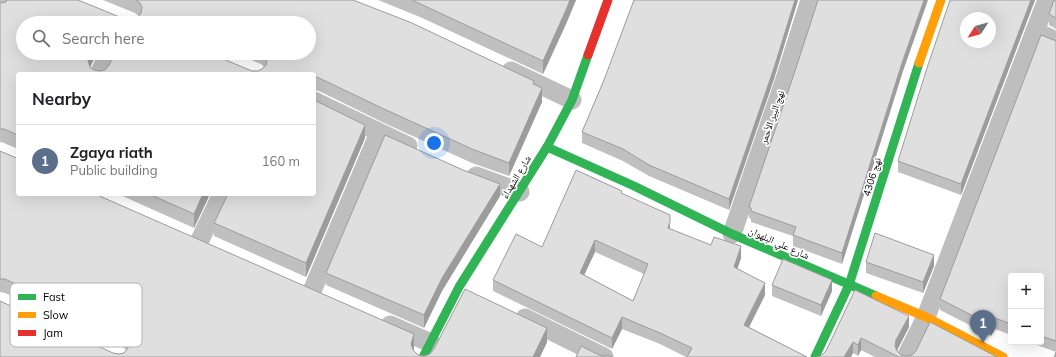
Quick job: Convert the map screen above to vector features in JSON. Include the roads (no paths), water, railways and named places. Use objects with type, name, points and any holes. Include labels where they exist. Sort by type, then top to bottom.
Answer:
[{"type":"street","points":[[0,6],[3,0]]},
{"type":"street","name":"شارع الشهداء","points":[[427,350],[466,290],[572,100],[608,0]]},
{"type":"street","name":"نهج البير الأحمر","points":[[732,234],[782,89],[810,0]]},
{"type":"street","name":"نهج 4306","points":[[815,357],[849,285],[941,0]]},
{"type":"street","points":[[906,357],[926,316],[1047,0]]},
{"type":"street","points":[[1035,31],[1056,41]]},
{"type":"street","points":[[100,72],[106,60]]},
{"type":"street","points":[[494,64],[572,100]]},
{"type":"street","points":[[316,102],[427,155]]},
{"type":"street","points":[[312,291],[379,133]]},
{"type":"street","name":"شارع علي البلهوان","points":[[547,147],[634,186],[732,234],[849,285],[926,316],[1003,357]]},
{"type":"street","points":[[461,170],[520,192]]},
{"type":"street","points":[[199,242],[221,196]]},
{"type":"street","points":[[508,310],[604,357]]},
{"type":"street","points":[[375,319],[427,350]]},
{"type":"place","name":"Zgaya riath","points":[[983,343]]}]
